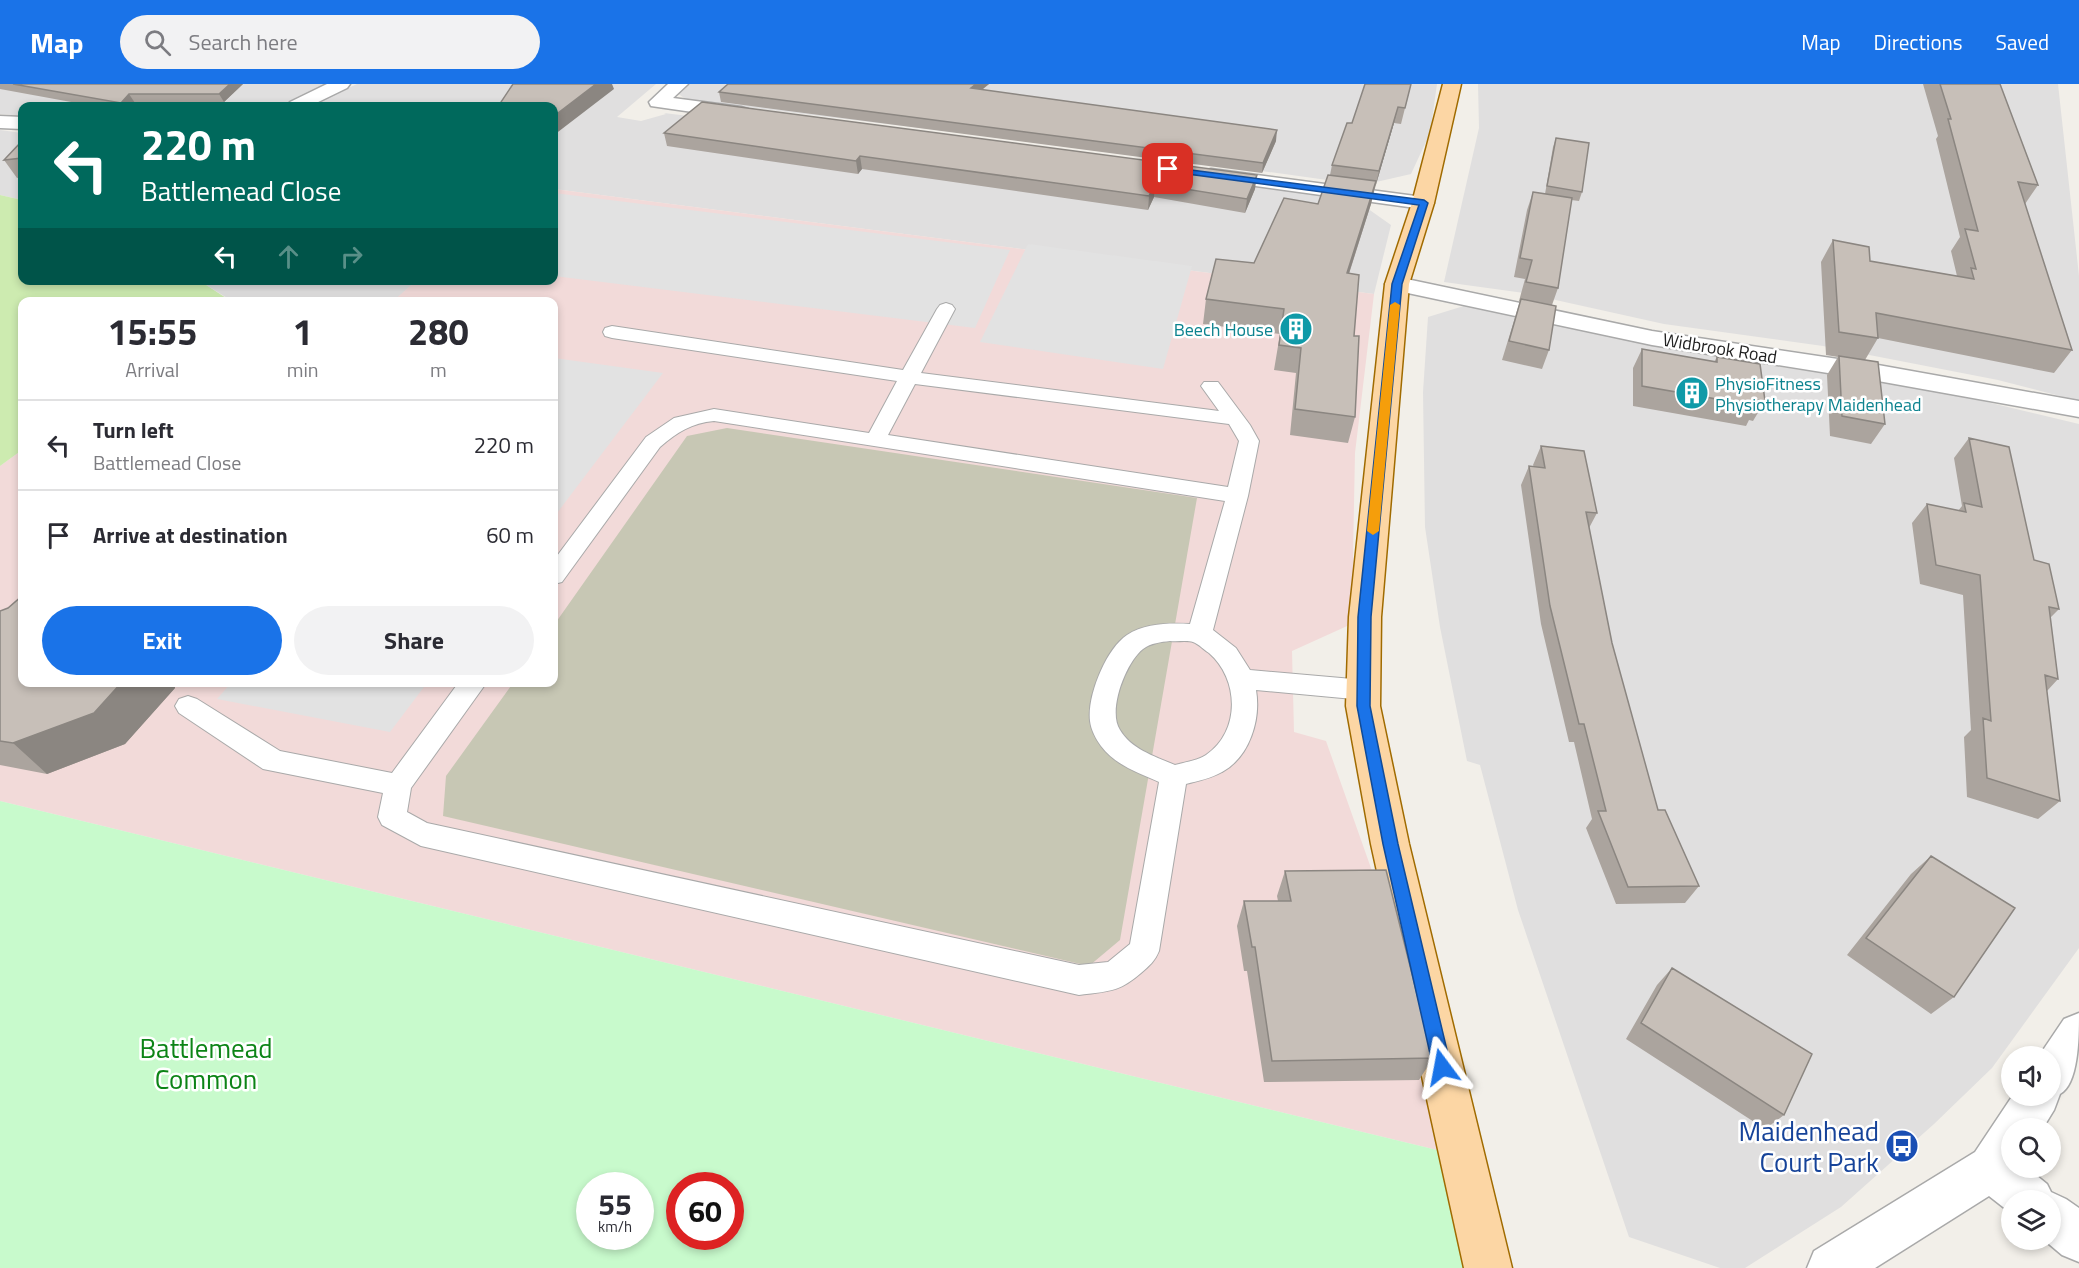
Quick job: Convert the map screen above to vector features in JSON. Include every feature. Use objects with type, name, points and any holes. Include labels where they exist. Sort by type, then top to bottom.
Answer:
[{"type":"main road","points":[[1452,84],[1424,203],[1397,284],[1365,617],[1364,706],[1390,844],[1488,1268]]},
{"type":"street","points":[[305,102],[340,84]]},
{"type":"street","points":[[679,84],[650,108],[764,116]]},
{"type":"street","points":[[0,122],[18,123]]},
{"type":"street","points":[[1188,172],[1424,203]]},
{"type":"street","name":"Widbrook Road","points":[[1397,284],[1652,338],[1878,373],[2079,409]]},
{"type":"street","points":[[2061,1060],[2079,1033]]},
{"type":"street","points":[[1831,1268],[2001,1152]]},
{"type":"street","points":[[2061,1224],[2079,1238]]},
{"type":"lane","points":[[875,440],[907,377],[946,309]]},
{"type":"lane","points":[[612,332],[907,377],[1235,419]]},
{"type":"lane","points":[[1199,634],[1237,496],[1249,441],[1211,386]]},
{"type":"lane","points":[[558,571],[653,442],[670,427],[693,416],[714,415],[1237,496]]},
{"type":"lane","points":[[1170,632],[1199,634],[1232,659],[1242,679],[1245,695],[1243,719],[1229,749],[1217,762],[1174,776],[1127,755],[1105,729],[1104,708],[1114,670],[1133,643],[1149,634],[1170,632]]},
{"type":"lane","points":[[1242,679],[1364,690]]},
{"type":"lane","points":[[470,687],[398,785],[392,817],[421,834],[1078,980],[1115,976],[1144,951],[1174,776]]},
{"type":"lane","points":[[188,705],[273,761],[398,785]]},
{"type":"shaded area","points":[[0,84],[332,84],[292,102],[18,102],[18,116],[0,114]]},
{"type":"shaded area","points":[[357,84],[656,84],[617,117],[641,121],[666,114],[664,113],[1182,176],[1357,201],[1391,225],[1374,294],[558,190],[558,102],[319,102]]},
{"type":"shaded area","points":[[687,84],[1437,84],[1430,133],[1411,174],[1363,185],[1161,157],[687,100],[677,93]]},
{"type":"shaded area","points":[[1478,84],[2058,84],[2079,276],[2079,401],[1998,380],[1823,346],[1664,324],[1524,293],[1444,282],[1479,128]]},
{"type":"shaded area","points":[[0,130],[18,132],[18,199],[0,195]]},
{"type":"shaded area","points":[[558,190],[1374,294],[1355,453],[1353,555],[1356,622],[1292,651],[1294,732],[1326,741],[1474,1159],[0,801],[0,466],[18,453],[18,687],[558,687],[558,297],[398,297],[411,285],[558,285]]},
{"type":"shaded area","points":[[558,194],[1010,250],[975,328],[558,276]]},
{"type":"shaded area","points":[[1028,244],[1192,266],[1163,369],[980,342]]},
{"type":"shaded area","points":[[206,285],[412,285],[398,297],[226,297]]},
{"type":"shaded area","points":[[1467,305],[1726,359],[1932,389],[2079,424],[2079,948],[2008,1046],[2001,1046],[2001,1056],[1992,1068],[1934,1124],[1841,1207],[1745,1268],[1720,1268],[1629,1237],[1518,910],[1480,765],[1467,761],[1440,627],[1425,527],[1423,392],[1428,317]]},
{"type":"shaded area","points":[[558,359],[663,373],[558,512]]},
{"type":"shaded area","points":[[727,428],[1197,498],[1120,940],[1089,966],[443,816],[446,776],[510,687],[558,687],[558,619],[687,436]]},
{"type":"shaded area","points":[[228,687],[424,687],[390,732],[217,699]]},
{"type":"green space","points":[[0,195],[18,199],[18,285],[206,285],[224,297],[18,297],[18,453],[0,466]]},
{"type":"green space","name":"Battlemead Common","points":[[0,801],[1474,1159],[1498,1268],[0,1268]]},
{"type":"building","points":[[13,84],[230,84],[219,94],[129,94],[122,102]]},
{"type":"building","points":[[513,84],[596,84],[558,113],[558,102],[501,102]]},
{"type":"building","points":[[728,84],[976,84],[971,88],[1277,130],[1263,163],[719,92]]},
{"type":"building","points":[[1365,84],[1411,84],[1405,108],[1398,107],[1379,171],[1332,165],[1347,123],[1352,123]]},
{"type":"building","points":[[1940,84],[2000,84],[2038,185],[2018,182],[2072,350],[1876,313],[1878,338],[1839,332],[1833,240],[1869,247],[1870,261],[1974,279],[1971,268],[1976,269],[1965,229],[1978,231],[1948,119],[1951,119]]},
{"type":"building","points":[[702,102],[1257,175],[1247,199],[1155,184],[1149,196],[860,156],[856,161],[664,133]]},
{"type":"building","points":[[1556,138],[1589,143],[1582,192],[1547,186]]},
{"type":"building","points":[[18,145],[18,158],[4,160]]},
{"type":"building","points":[[1328,175],[1376,181],[1347,273],[1359,275],[1354,336],[1359,336],[1355,417],[1295,409],[1301,348],[1279,345],[1284,309],[1206,299],[1216,259],[1254,263],[1284,198],[1318,204]]},
{"type":"building","points":[[1533,192],[1572,198],[1558,288],[1526,282],[1532,260],[1520,258]]},
{"type":"building","points":[[1521,299],[1556,306],[1549,350],[1509,341]]},
{"type":"building","points":[[1642,349],[1717,362],[1717,357],[1760,364],[1765,401],[1756,400],[1757,406],[1642,386]]},
{"type":"building","points":[[1839,356],[1878,362],[1885,424],[1842,416]]},
{"type":"building","points":[[1969,438],[2009,447],[2034,560],[2049,564],[2059,609],[2049,607],[2058,679],[2045,675],[2060,801],[1987,778],[1983,718],[1991,721],[1980,575],[1936,565],[1927,504],[1966,512],[1964,503],[1982,507]]},
{"type":"building","points":[[1541,446],[1584,451],[1597,513],[1586,512],[1612,643],[1658,810],[1665,810],[1699,886],[1628,887],[1598,811],[1606,811],[1584,724],[1579,724],[1550,606],[1529,466],[1545,468]]},
{"type":"building","points":[[18,599],[18,687],[117,687],[94,713],[13,743],[0,741],[0,611],[8,608]]},
{"type":"building","points":[[1931,856],[2015,908],[1954,997],[1866,938]]},
{"type":"building","points":[[1386,870],[1433,1058],[1272,1061],[1255,947],[1252,947],[1244,901],[1291,901],[1285,871]]},
{"type":"building","points":[[1672,968],[1812,1054],[1784,1115],[1641,1023]]},
{"type":"slow traffic","points":[[1373,531],[1395,305]]},
{"type":"place","name":"Beech House","points":[[1296,329]]},
{"type":"place","name":"PhysioFitness Physiotherapy Maidenhead","points":[[1692,393]]},
{"type":"place","name":"Maidenhead Court Park","points":[[1902,1146]]},
{"type":"route","points":[[1168,169],[1424,203],[1397,284],[1365,617],[1364,706],[1390,844],[1442,1067]]}]
